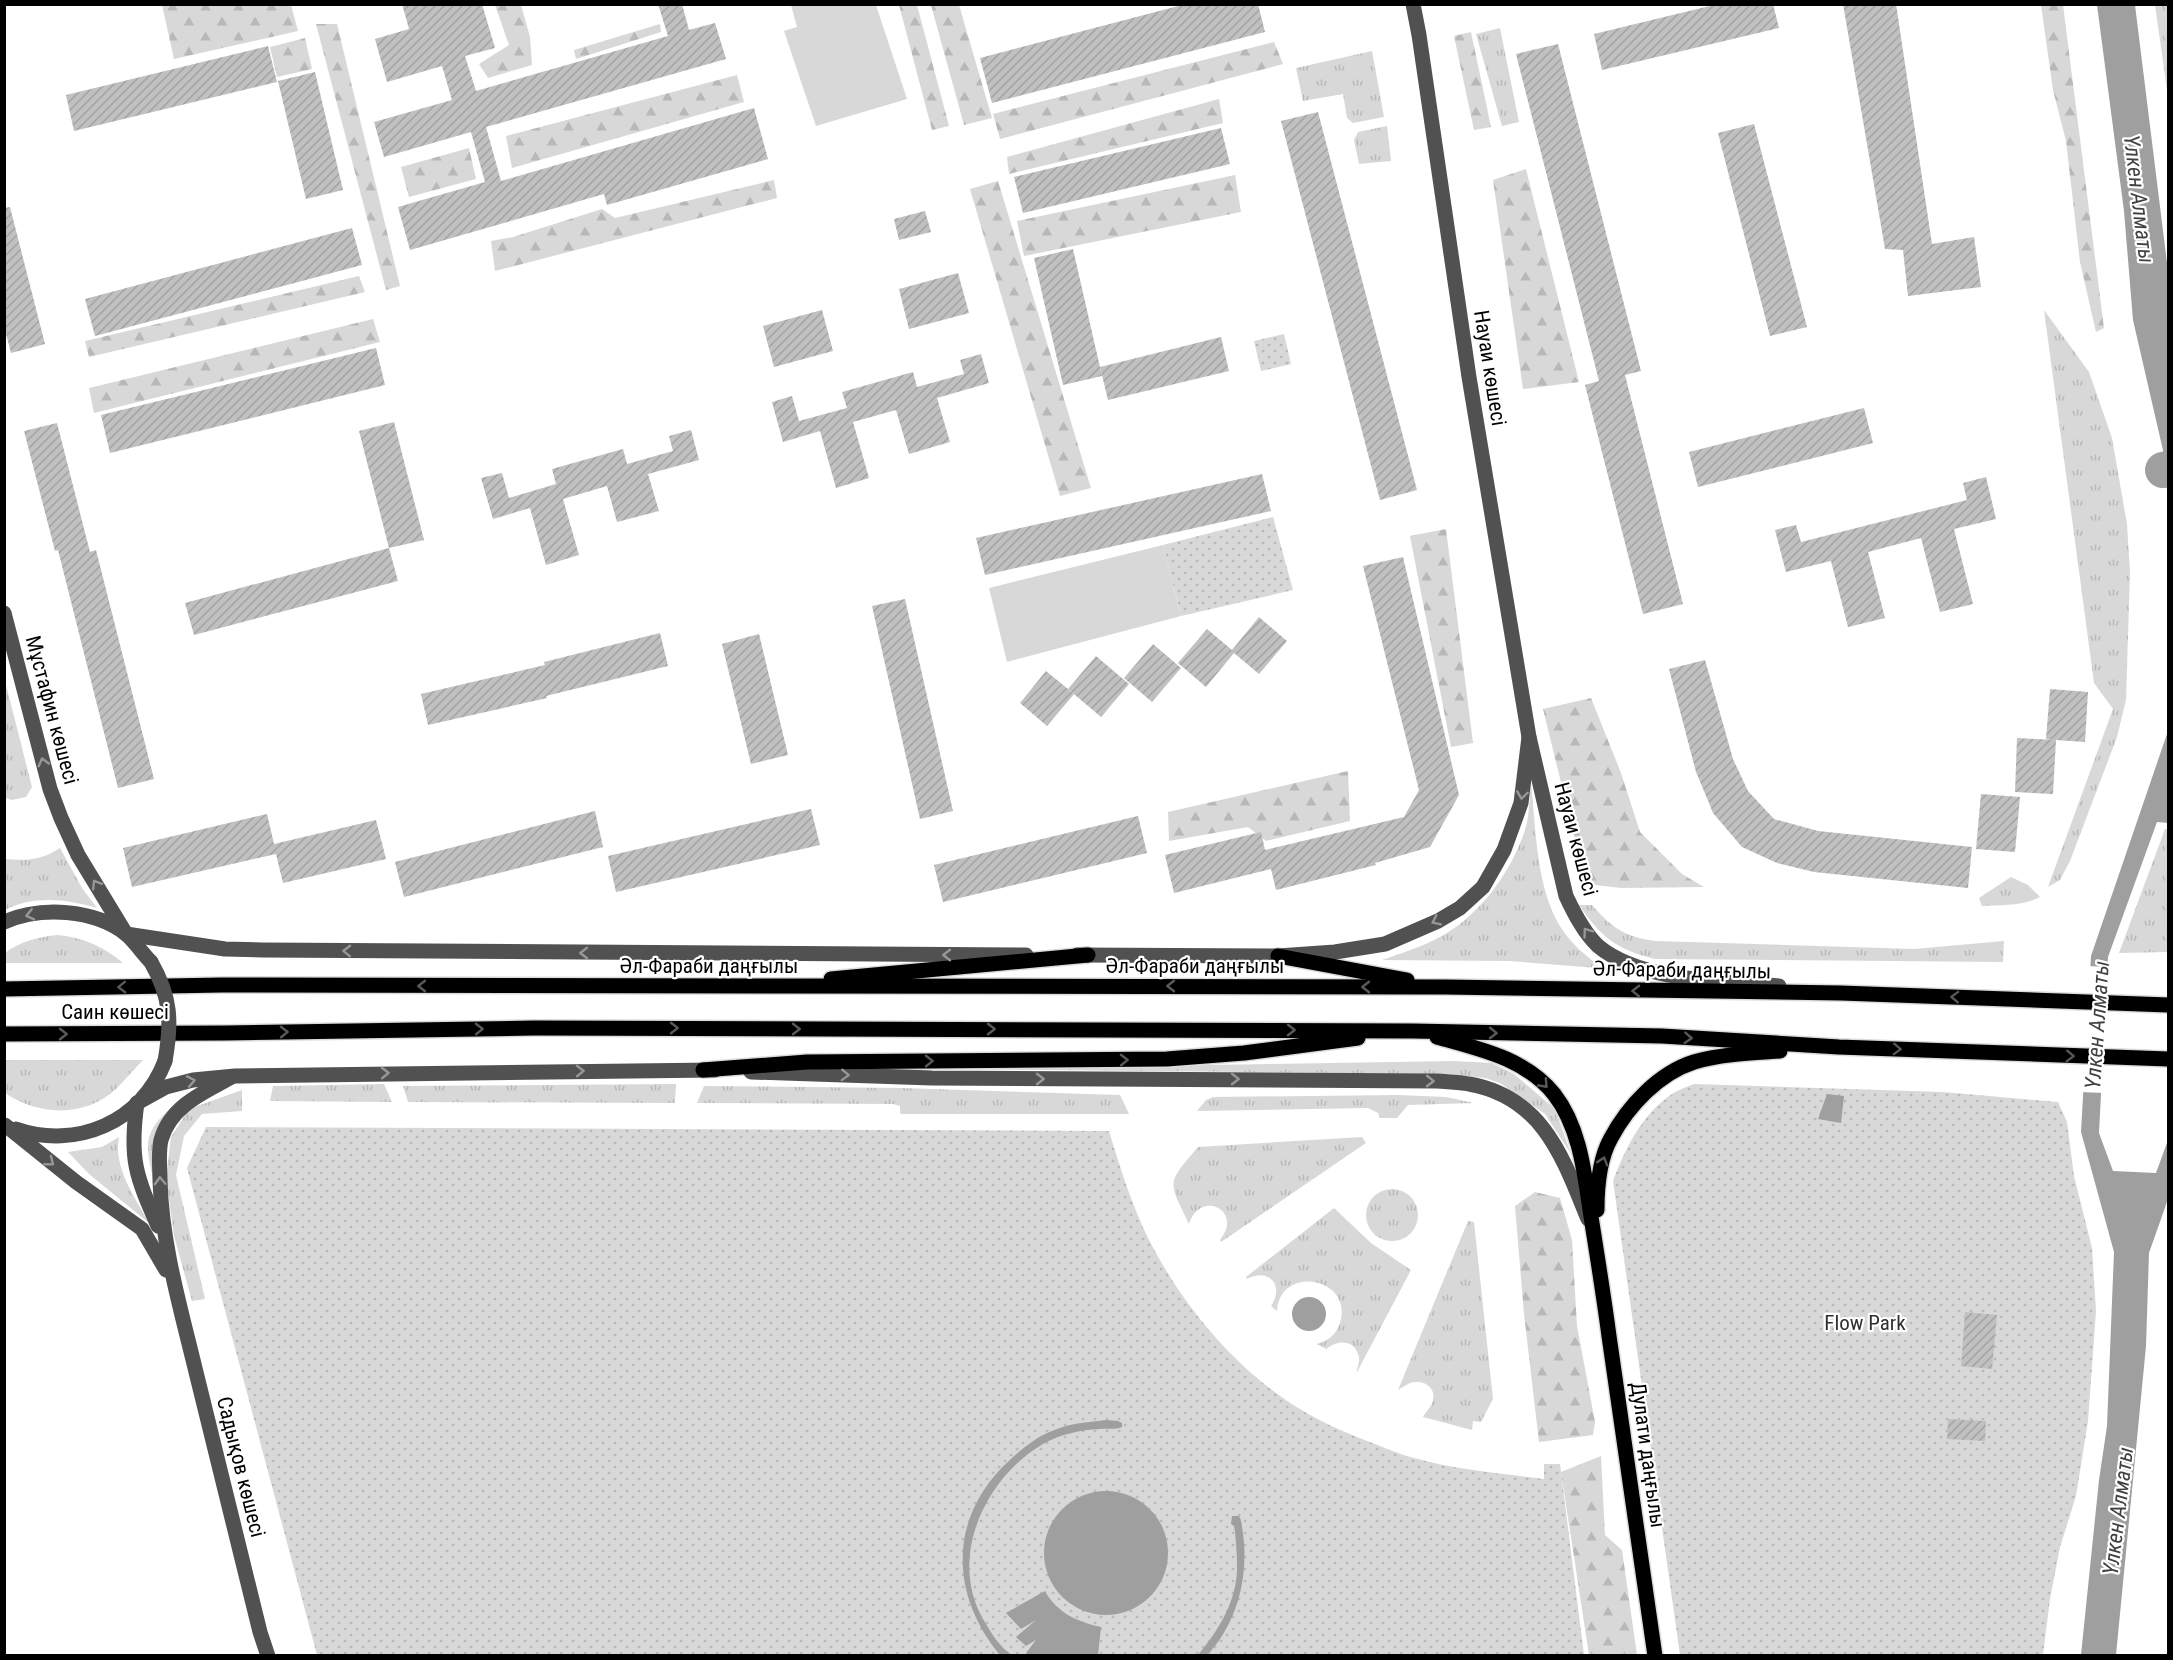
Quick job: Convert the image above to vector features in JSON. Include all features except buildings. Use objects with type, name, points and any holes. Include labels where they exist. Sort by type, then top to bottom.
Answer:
[{"type":"main road","points":[[732,988],[1088,955]]},
{"type":"main road","points":[[1278,956],[1445,987]]},
{"type":"main road","name":"Әл-Фараби даңғылы","points":[[222,985],[732,988],[1445,987],[1841,993],[2169,1005]]},
{"type":"main road","name":"Саин көшесі","points":[[4,989],[222,985]]},
{"type":"main road","name":"Саин көшесі","points":[[4,1034],[534,1028],[1413,1031]]},
{"type":"main road","points":[[1413,1031],[1492,1053],[1515,1062],[1537,1076],[1554,1095],[1567,1115],[1581,1158],[1599,1260]]},
{"type":"main road","points":[[703,1070],[807,1062],[1167,1059],[1244,1053],[1413,1031],[1662,1036],[1839,1047],[2169,1059]]},
{"type":"main road","points":[[1599,1260],[1597,1192],[1600,1168],[1610,1139],[1626,1113],[1650,1089],[1671,1072],[1694,1062],[1734,1055],[1839,1047]]},
{"type":"main road","name":"Дулати даңғылы","points":[[1599,1260],[1654,1656]]},
{"type":"street","name":"Науаи көшесі","points":[[1413,4],[1469,377],[1529,737],[1566,896],[1578,919],[1596,944],[1617,959],[1635,967],[1660,974],[1841,993]]},
{"type":"street","name":"Мұcтафин көшесі","points":[[4,613],[50,789],[61,818],[78,855],[126,934]]},
{"type":"street","name":"Науаи көшесі","points":[[1278,956],[1335,952],[1385,944],[1438,921],[1461,908],[1483,887],[1504,850],[1521,803],[1529,737]]},
{"type":"street","points":[[4,922],[37,912],[72,914],[99,920],[126,934],[151,962],[166,992],[170,1016],[165,1061],[152,1085],[137,1103],[133,1134],[135,1164],[142,1191],[165,1240]]},
{"type":"street","name":"Әл-Фараби даңғылы","points":[[126,934],[225,949],[254,950],[1278,956]]},
{"type":"street","points":[[5,1125],[32,1134],[60,1137],[88,1132],[115,1121],[137,1103],[166,1087],[193,1080],[235,1076],[703,1070],[932,1078],[1425,1080],[1470,1084],[1497,1092],[1517,1102],[1538,1120],[1563,1160],[1593,1230]]},
{"type":"street","points":[[165,1240],[161,1216],[159,1156],[166,1127],[178,1111],[195,1096],[235,1076]]},
{"type":"street","points":[[5,1125],[76,1182],[142,1229],[176,1288]]},
{"type":"street","name":"Садықов көшесі","points":[[165,1240],[260,1632],[268,1656]]},
{"type":"green space","points":[[162,5],[291,5],[298,31],[174,59]]},
{"type":"green space","points":[[495,5],[521,5],[530,37],[532,65],[488,78],[479,64],[509,45]]},
{"type":"green space","points":[[791,5],[876,5],[907,99],[816,126],[784,31],[797,27]]},
{"type":"green space","points":[[899,5],[917,5],[949,126],[932,130]]},
{"type":"green space","points":[[931,5],[959,5],[992,118],[964,125]]},
{"type":"green space","points":[[2041,5],[2063,5],[2104,328],[2096,332],[2080,262],[2066,141],[2053,90]]},
{"type":"green space","points":[[2155,5],[2168,5],[2168,97]]},
{"type":"green space","points":[[316,24],[337,24],[400,286],[386,290]]},
{"type":"green space","points":[[660,24],[661,32],[576,59],[574,50]]},
{"type":"green space","points":[[1500,28],[1519,122],[1502,126],[1476,34]]},
{"type":"green space","points":[[1471,32],[1491,127],[1474,130],[1454,36]]},
{"type":"green space","points":[[305,38],[312,69],[277,77],[270,47]]},
{"type":"green space","points":[[1274,42],[1283,64],[1000,139],[993,114]]},
{"type":"green space","points":[[1372,51],[1384,117],[1353,123],[1347,118],[1343,94],[1303,101],[1296,68]]},
{"type":"green space","points":[[737,75],[744,102],[512,168],[506,136]]},
{"type":"green space","points":[[1219,99],[1223,123],[1009,174],[1007,157]]},
{"type":"green space","points":[[1387,126],[1391,161],[1359,164],[1354,140],[1358,132]]},
{"type":"green space","points":[[469,148],[476,179],[409,197],[401,167]]},
{"type":"green space","points":[[1526,169],[1579,382],[1523,389],[1493,180]]},
{"type":"green space","points":[[1235,175],[1241,212],[1024,256],[1017,221]]},
{"type":"green space","points":[[774,180],[777,198],[495,271],[491,241],[513,237],[602,209],[615,218]]},
{"type":"green space","points":[[998,181],[1091,488],[1060,496],[970,189]]},
{"type":"green space","points":[[359,276],[365,292],[89,357],[85,341]]},
{"type":"green space","points":[[2044,310],[2089,372],[2112,438],[2127,524],[2130,573],[2126,700],[2117,737],[2070,861],[2060,880],[2048,887],[2113,709],[2094,683]]},
{"type":"green space","points":[[373,319],[380,342],[94,413],[89,388]]},
{"type":"green space","points":[[1284,334],[1291,364],[1261,371],[1254,341]]},
{"type":"green space","points":[[1273,517],[1293,590],[1181,616],[1163,545]]},
{"type":"green space","points":[[1446,529],[1473,743],[1451,747],[1410,536]]},
{"type":"green space","points":[[1163,545],[1181,616],[1007,662],[989,588]]},
{"type":"green space","points":[[5,681],[32,787],[26,797],[12,800],[5,798]]},
{"type":"green space","points":[[1591,698],[1621,773],[1640,832],[1682,874],[1704,887],[1621,888],[1586,884],[1543,709]]},
{"type":"green space","points":[[1348,771],[1350,821],[1266,841],[1248,827],[1169,841],[1168,812]]},
{"type":"green space","points":[[1531,783],[1536,840],[1548,899],[1564,932],[1598,965],[1598,968],[1509,961],[1382,960],[1422,946],[1449,931],[1464,921],[1489,895],[1510,865],[1524,833]]},
{"type":"green space","points":[[2165,829],[2168,829],[2168,952],[2119,953]]},
{"type":"green space","points":[[60,848],[82,888],[97,908],[74,902],[39,900],[5,910],[5,859],[34,859]]},
{"type":"green space","points":[[2011,877],[2028,885],[2040,897],[2019,904],[1982,906],[1979,898]]},
{"type":"green space","points":[[1579,905],[1592,905],[1606,920],[1627,934],[1656,941],[1914,949],[2004,941],[2003,962],[1655,959],[1630,951],[1611,941],[1595,926]]},
{"type":"green space","points":[[58,935],[93,944],[123,963],[5,963],[5,953],[17,945],[37,938]]},
{"type":"green space","points":[[5,1060],[143,1060],[105,1098],[77,1109],[62,1110],[32,1106],[5,1093]]},
{"type":"green space","points":[[1454,1061],[1492,1063],[1514,1074],[1555,1109],[1571,1154],[1545,1114],[1500,1083],[1485,1078],[1450,1074],[954,1069]]},
{"type":"green space","points":[[384,1084],[392,1102],[270,1101],[273,1086]]},
{"type":"green space","points":[[676,1084],[675,1103],[408,1102],[403,1086]]},
{"type":"green space","name":"Flow Park","points":[[1694,1084],[1943,1092],[2058,1102],[2067,1122],[2074,1176],[2092,1248],[2096,1311],[2088,1421],[2076,1496],[2060,1547],[2050,1599],[2043,1655],[1680,1655],[1613,1181],[1629,1145],[1643,1122],[1661,1102],[1679,1090]]},
{"type":"green space","points":[[704,1086],[901,1088],[1120,1095],[1129,1114],[902,1114],[900,1106],[893,1104],[697,1103]]},
{"type":"green space","points":[[242,1090],[242,1111],[202,1114],[184,1136],[176,1175],[205,1299],[192,1301],[174,1236],[166,1177],[171,1137],[189,1109]]},
{"type":"green space","points":[[1398,1095],[1446,1097],[1474,1103],[1408,1105],[1397,1118],[1380,1118],[1378,1113],[1368,1108],[1197,1111],[1206,1100],[1213,1097]]},
{"type":"green space","points":[[173,1106],[156,1134],[152,1150],[154,1183],[149,1158],[149,1140],[155,1124]]},
{"type":"green space","points":[[206,1127],[1109,1131],[1126,1185],[1142,1225],[1178,1289],[1214,1336],[1257,1378],[1280,1396],[1339,1430],[1399,1454],[1446,1466],[1544,1479],[1544,1464],[1560,1464],[1584,1655],[317,1655],[187,1168]]},
{"type":"green space","points":[[119,1137],[118,1149],[122,1171],[149,1223],[89,1174],[68,1152],[102,1147]]},
{"type":"green space","points":[[1362,1137],[1366,1143],[1221,1242],[1227,1220],[1224,1213],[1210,1206],[1202,1208],[1194,1213],[1189,1224],[1174,1190],[1176,1176],[1198,1147]]},
{"type":"green space","points":[[1387,1189],[1397,1189],[1411,1196],[1418,1215],[1411,1234],[1397,1241],[1387,1241],[1377,1237],[1370,1230],[1366,1220],[1366,1210],[1370,1200],[1377,1193]]},
{"type":"green space","points":[[1535,1192],[1560,1198],[1572,1240],[1577,1326],[1595,1422],[1593,1435],[1539,1442],[1524,1314],[1515,1206]]},
{"type":"green space","points":[[1334,1208],[1371,1243],[1411,1270],[1357,1372],[1359,1356],[1352,1345],[1344,1342],[1326,1349],[1317,1344],[1332,1336],[1340,1323],[1341,1307],[1336,1295],[1327,1287],[1315,1282],[1302,1282],[1290,1287],[1281,1296],[1277,1311],[1271,1306],[1276,1292],[1272,1280],[1262,1275],[1247,1279],[1246,1277]]},
{"type":"green space","points":[[1468,1221],[1474,1222],[1493,1399],[1481,1422],[1473,1421],[1472,1430],[1423,1417],[1434,1396],[1427,1384],[1413,1382],[1398,1390]]},
{"type":"green space","points":[[1601,1456],[1605,1535],[1622,1550],[1637,1655],[1589,1655],[1561,1472]]},
{"type":"water","name":"Үлкен Алматы","points":[[2097,5],[2135,5],[2168,271],[2168,472],[2133,320],[2124,211]]},
{"type":"water","name":"Үлкен Алматы","points":[[2168,731],[2168,823],[2157,822],[2108,957],[2099,1133],[2113,1171],[2156,1173],[2168,1140],[2168,1199],[2149,1253],[2146,1346],[2116,1655],[2081,1655],[2099,1480],[2107,1426],[2114,1252],[2081,1132],[2091,956]]},
{"type":"water","points":[[1827,1094],[1844,1096],[1841,1123],[1818,1119]]},
{"type":"water","points":[[1309,1297],[1321,1302],[1326,1314],[1321,1326],[1309,1331],[1297,1326],[1292,1314],[1297,1302]]},
{"type":"water","points":[[1106,1420],[1118,1421],[1122,1423],[1122,1427],[1085,1430],[1064,1435],[1043,1444],[1022,1459],[1003,1478],[988,1500],[977,1524],[971,1549],[970,1575],[975,1600],[986,1624],[997,1641],[1012,1655],[1000,1655],[983,1631],[971,1606],[964,1580],[963,1554],[967,1529],[976,1504],[991,1481],[1016,1455],[1038,1438],[1069,1425]]},
{"type":"water","points":[[1106,1491],[1130,1496],[1141,1501],[1150,1509],[1158,1518],[1163,1529],[1168,1553],[1163,1577],[1158,1588],[1150,1597],[1141,1605],[1130,1610],[1106,1615],[1082,1610],[1071,1605],[1062,1597],[1054,1588],[1049,1577],[1044,1553],[1049,1529],[1054,1518],[1062,1509],[1071,1501],[1082,1496]]},
{"type":"water","points":[[1232,1516],[1239,1516],[1241,1520],[1244,1550],[1242,1583],[1226,1629],[1207,1655],[1198,1655],[1220,1625],[1234,1590],[1237,1557],[1234,1526],[1231,1524]]},
{"type":"water","points":[[1045,1591],[1062,1611],[1084,1622],[1101,1627],[1098,1655],[1077,1655],[1078,1651],[1076,1656],[1029,1656],[1026,1653],[1036,1640],[1026,1646],[1016,1637],[1036,1620],[1021,1629],[1006,1613]]},
{"type":"pier","points":[[2087,966],[2111,967],[2104,1093],[2080,1092]]},
{"type":"waterway","points":[[2163,470],[2168,469]]}]
